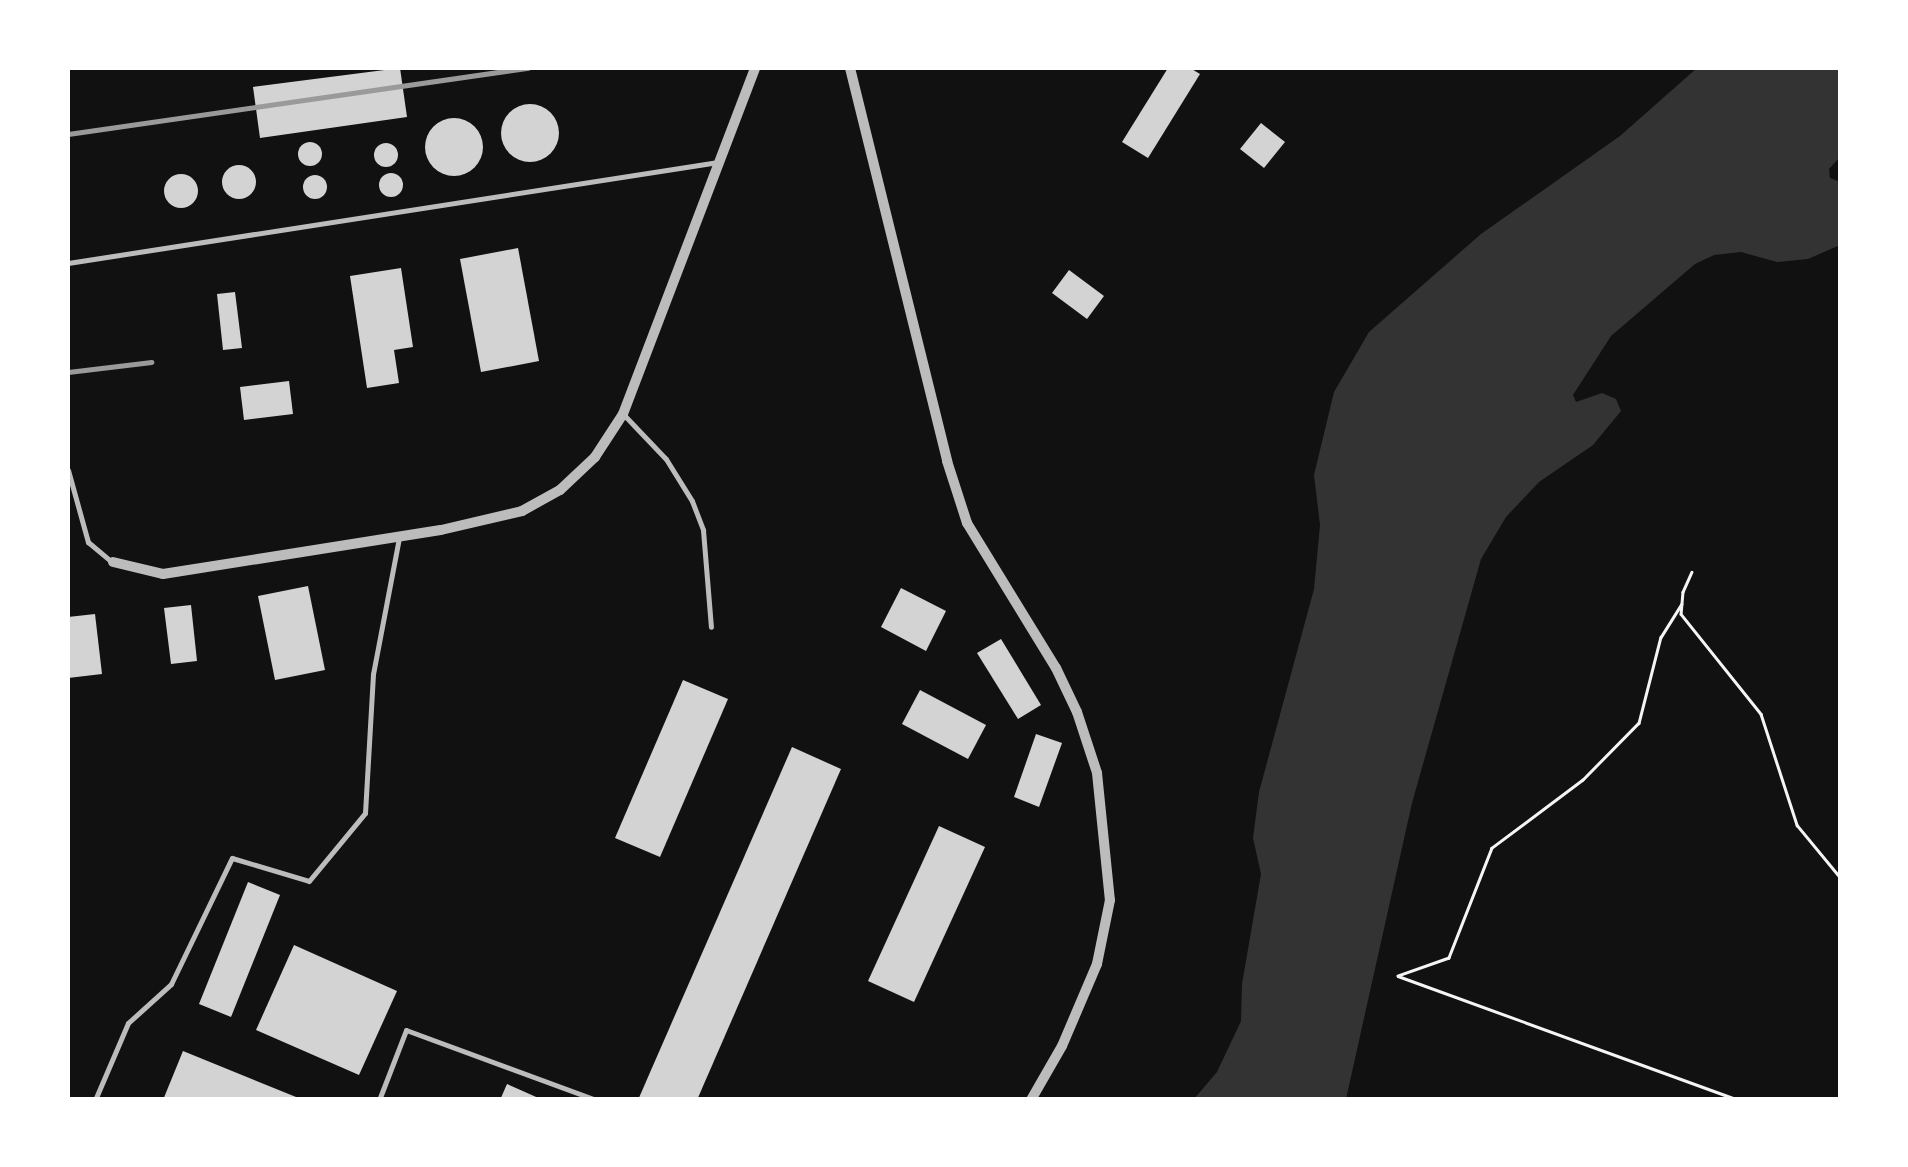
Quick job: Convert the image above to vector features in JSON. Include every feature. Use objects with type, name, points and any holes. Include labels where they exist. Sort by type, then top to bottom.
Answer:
[{"type":"street","points":[[113,562],[163,574],[399,536],[522,511],[560,490],[595,457],[623,414],[755,68]]},
{"type":"street","points":[[850,68],[932,404],[968,523],[1056,668],[1077,712],[1097,773],[1110,900],[1097,964],[1062,1046],[1031,1100]]},
{"type":"lane","points":[[68,263],[718,162]]},
{"type":"lane","points":[[623,414],[666,460],[692,502],[702,530],[710,628]]},
{"type":"lane","points":[[68,470],[88,542],[113,562]]},
{"type":"lane","points":[[95,1100],[128,1023],[171,984],[232,858],[308,881],[364,813],[373,674],[399,536]]},
{"type":"lane","points":[[379,1100],[406,1030],[596,1100]]},
{"type":"path","points":[[1692,572],[1682,604],[1661,637],[1639,722],[1583,780],[1492,848],[1448,958],[1398,976],[1738,1100]]},
{"type":"path","points":[[1682,604],[1682,614],[1760,714],[1798,825],[1840,877]]},
{"type":"shaded area","points":[[1697,68],[1840,68],[1840,157],[1829,169],[1830,178],[1840,182],[1840,245],[1808,259],[1777,262],[1741,252],[1714,255],[1695,264],[1611,336],[1573,395],[1576,402],[1602,393],[1616,399],[1621,411],[1593,445],[1539,482],[1506,517],[1481,559],[1412,803],[1346,1099],[1194,1099],[1217,1072],[1241,1021],[1242,984],[1261,874],[1253,838],[1259,792],[1314,589],[1320,525],[1314,475],[1334,392],[1369,332],[1481,234],[1620,136]]},
{"type":"building","points":[[400,68],[407,117],[260,138],[253,87]]},
{"type":"building","points":[[1168,68],[1190,68],[1200,74],[1148,158],[1122,142]]},
{"type":"building","points":[[530,104],[551,112],[559,133],[551,154],[530,162],[509,154],[501,133],[509,112]]},
{"type":"building","points":[[454,118],[475,126],[483,147],[475,168],[454,176],[433,168],[425,147],[433,126]]},
{"type":"building","points":[[1261,123],[1285,142],[1264,168],[1240,149]]},
{"type":"building","points":[[310,142],[322,154],[310,166],[298,154]]},
{"type":"building","points":[[386,143],[398,155],[386,167],[374,155]]},
{"type":"building","points":[[239,165],[251,170],[256,182],[251,194],[239,199],[227,194],[222,182],[227,170]]},
{"type":"building","points":[[391,173],[403,185],[391,197],[379,185]]},
{"type":"building","points":[[181,174],[193,179],[198,191],[193,203],[181,208],[169,203],[164,191],[169,179]]},
{"type":"building","points":[[315,175],[327,187],[315,199],[303,187]]},
{"type":"building","points":[[518,248],[539,361],[481,372],[460,259]]},
{"type":"building","points":[[401,268],[413,347],[394,350],[399,383],[367,388],[350,276]]},
{"type":"building","points":[[1069,270],[1104,296],[1087,319],[1052,293]]},
{"type":"building","points":[[235,292],[242,348],[223,350],[217,294]]},
{"type":"building","points":[[289,381],[293,414],[244,420],[240,387]]},
{"type":"building","points":[[308,586],[325,670],[275,680],[258,596]]},
{"type":"building","points":[[901,588],[946,611],[926,651],[881,627]]},
{"type":"building","points":[[191,605],[197,661],[171,664],[164,608]]},
{"type":"building","points":[[95,614],[102,674],[68,678],[68,617]]},
{"type":"building","points":[[1001,639],[1041,705],[1018,719],[977,653]]},
{"type":"building","points":[[683,680],[728,699],[660,857],[615,838]]},
{"type":"building","points":[[920,690],[986,725],[968,759],[902,724]]},
{"type":"building","points":[[1036,734],[1062,743],[1039,807],[1014,797]]},
{"type":"building","points":[[792,747],[841,769],[697,1100],[638,1100]]},
{"type":"building","points":[[939,826],[985,847],[914,1002],[868,981]]},
{"type":"building","points":[[248,882],[280,895],[231,1017],[199,1004]]},
{"type":"building","points":[[294,945],[397,991],[359,1075],[256,1030]]},
{"type":"building","points":[[183,1051],[301,1099],[301,1100],[163,1100]]},
{"type":"building","points":[[507,1084],[543,1100],[500,1100]]},
{"type":"railway","points":[[68,134],[528,68]]},
{"type":"railway","points":[[68,372],[151,362]]}]
